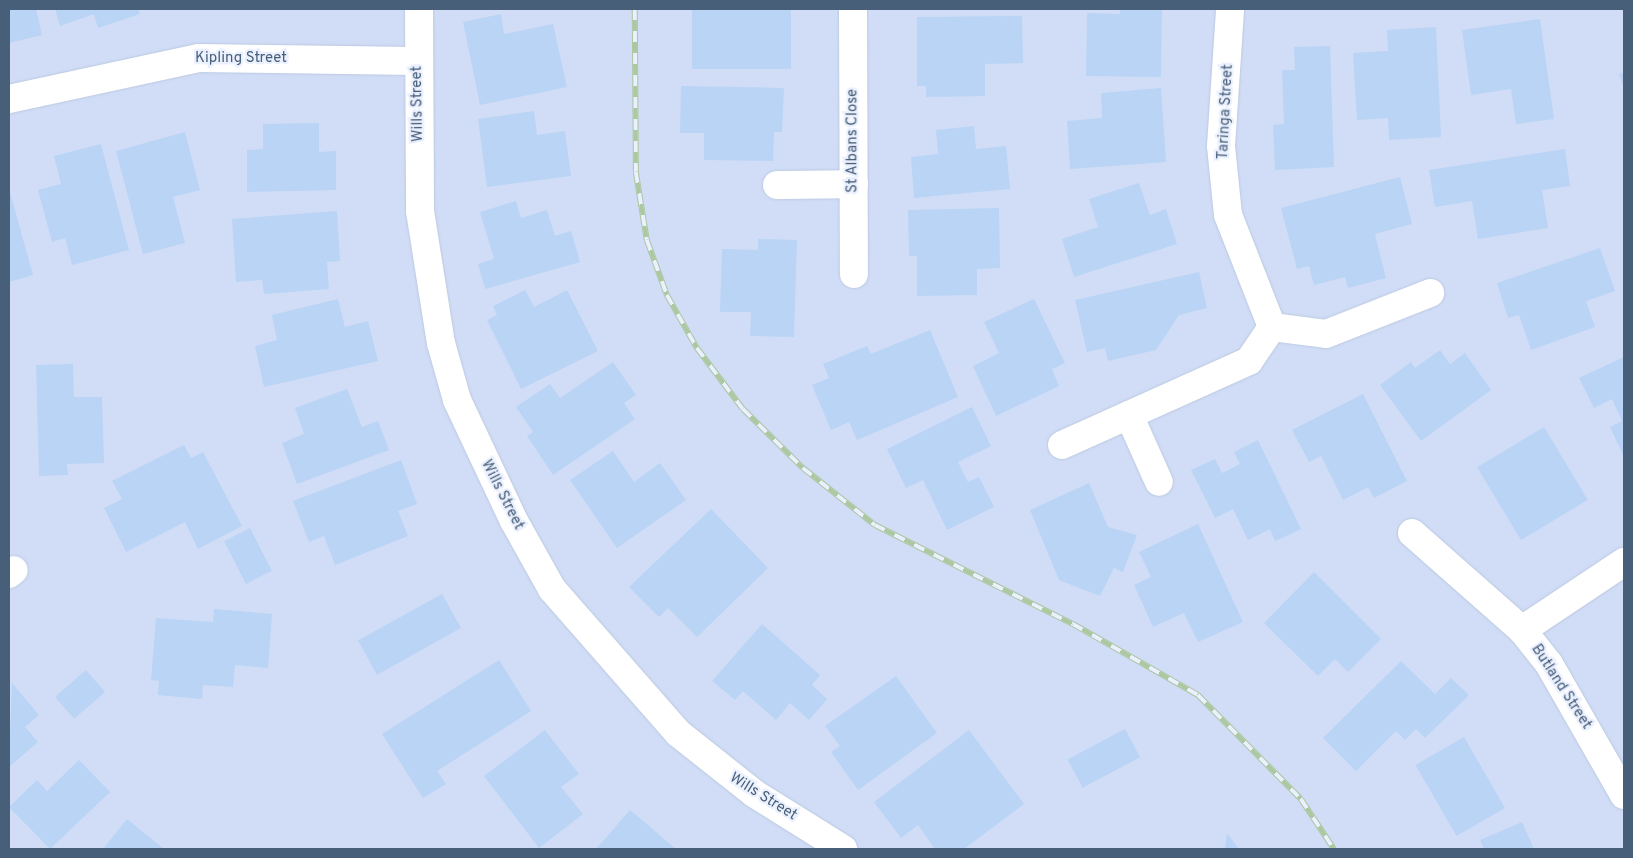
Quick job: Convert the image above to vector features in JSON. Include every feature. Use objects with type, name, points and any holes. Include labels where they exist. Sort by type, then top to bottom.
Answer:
[{"type":"street","name":"Wills Street","points":[[419,9],[417,61],[420,211],[441,343],[457,400],[514,521],[552,589],[678,733],[748,789],[843,849]]},
{"type":"street","name":"St Albans Close","points":[[853,9],[854,274]]},
{"type":"street","name":"Taringa Street","points":[[1230,9],[1221,146],[1228,215],[1272,326]]},
{"type":"street","name":"Kipling Street","points":[[9,99],[199,58],[417,61]]},
{"type":"street","points":[[777,185],[854,184]]},
{"type":"street","points":[[1062,444],[1249,361],[1272,326],[1326,334],[1430,292]]},
{"type":"street","points":[[1129,415],[1159,482]]},
{"type":"street","name":"Butland Street","points":[[1412,533],[1522,630],[1554,672],[1624,795]]},
{"type":"street","points":[[1522,630],[1624,562]]},
{"type":"shaded area","points":[[9,9],[1624,9],[1624,849],[9,849]]},
{"type":"building","points":[[9,9],[36,9],[42,35],[9,43]]},
{"type":"building","points":[[55,9],[138,9],[140,14],[98,28],[94,14],[60,26]]},
{"type":"building","points":[[692,9],[791,9],[791,69],[692,69]]},
{"type":"building","points":[[1120,9],[1162,9],[1161,77],[1086,76],[1087,13],[1120,14]]},
{"type":"building","points":[[501,14],[504,34],[553,24],[567,87],[480,105],[463,22]]},
{"type":"building","points":[[1022,16],[1023,63],[985,64],[985,96],[926,97],[926,86],[917,86],[917,17]]},
{"type":"building","points":[[1540,19],[1554,119],[1516,124],[1511,89],[1471,95],[1462,30]]},
{"type":"building","points":[[1436,27],[1441,137],[1389,140],[1388,118],[1357,120],[1353,53],[1388,51],[1387,30]]},
{"type":"building","points":[[1330,46],[1334,167],[1275,170],[1273,125],[1284,124],[1282,70],[1295,70],[1294,47]]},
{"type":"building","points":[[1624,72],[1624,88],[1619,74]]},
{"type":"building","points":[[681,86],[784,88],[782,132],[774,132],[773,161],[704,160],[704,133],[680,133]]},
{"type":"building","points":[[1161,88],[1166,162],[1070,169],[1067,121],[1102,118],[1101,93]]},
{"type":"building","points":[[534,111],[537,135],[565,131],[571,176],[487,187],[478,119]]},
{"type":"building","points":[[319,123],[319,152],[336,151],[336,190],[247,192],[247,150],[263,149],[263,124]]},
{"type":"building","points":[[974,126],[976,149],[1006,146],[1010,189],[914,198],[911,157],[938,154],[936,130]]},
{"type":"building","points":[[185,132],[200,190],[173,197],[185,243],[143,254],[116,151]]},
{"type":"building","points":[[101,144],[129,250],[72,265],[65,238],[52,242],[38,190],[61,184],[54,156]]},
{"type":"building","points":[[1565,149],[1570,186],[1542,190],[1548,228],[1478,239],[1472,201],[1435,207],[1429,170]]},
{"type":"building","points":[[1400,177],[1412,224],[1375,234],[1386,278],[1348,288],[1345,277],[1314,285],[1309,266],[1297,269],[1281,208]]},
{"type":"building","points":[[1139,183],[1150,215],[1166,209],[1177,244],[1074,277],[1062,239],[1098,227],[1089,199]]},
{"type":"building","points":[[9,189],[33,275],[9,282]]},
{"type":"building","points":[[516,201],[521,218],[547,210],[555,236],[571,231],[580,262],[485,289],[478,264],[494,259],[480,212]]},
{"type":"building","points":[[999,208],[1000,268],[977,269],[977,295],[917,296],[917,256],[909,256],[908,210]]},
{"type":"building","points":[[337,211],[340,261],[327,262],[329,289],[264,294],[262,280],[236,282],[232,219]]},
{"type":"building","points":[[758,239],[797,240],[794,337],[750,336],[751,312],[720,312],[722,249],[758,250]]},
{"type":"building","points":[[1600,248],[1615,291],[1586,301],[1595,327],[1531,350],[1519,315],[1508,318],[1497,283]]},
{"type":"building","points":[[1199,272],[1207,308],[1179,315],[1156,350],[1108,361],[1105,348],[1087,352],[1075,300]]},
{"type":"building","points":[[525,290],[534,307],[567,290],[598,351],[521,389],[487,320],[497,315],[493,306]]},
{"type":"building","points":[[338,299],[345,327],[368,321],[378,361],[264,387],[255,346],[277,340],[272,315]]},
{"type":"building","points":[[1034,299],[1065,363],[1052,369],[1059,386],[996,416],[973,366],[999,353],[984,322]]},
{"type":"building","points":[[930,330],[958,397],[857,440],[849,422],[831,430],[812,385],[829,378],[823,364],[867,346],[871,354]]},
{"type":"building","points":[[1440,350],[1450,364],[1465,353],[1491,390],[1421,441],[1380,385],[1411,362],[1415,368]]},
{"type":"building","points":[[1624,357],[1624,457],[1610,427],[1622,421],[1612,399],[1594,408],[1579,378]]},
{"type":"building","points":[[613,362],[636,395],[624,403],[635,419],[553,475],[527,436],[533,432],[516,407],[550,384],[560,398]]},
{"type":"building","points":[[73,364],[74,397],[102,397],[104,463],[67,464],[68,475],[39,476],[36,365]]},
{"type":"building","points":[[347,389],[362,427],[378,421],[389,450],[297,484],[282,443],[304,434],[295,408]]},
{"type":"building","points":[[1363,394],[1407,481],[1374,498],[1368,487],[1343,500],[1321,456],[1309,462],[1292,430]]},
{"type":"building","points":[[972,407],[991,446],[958,462],[968,482],[979,477],[994,507],[947,530],[923,480],[906,488],[887,449]]},
{"type":"building","points":[[1544,427],[1588,500],[1521,540],[1477,467]]},
{"type":"building","points":[[1258,440],[1301,529],[1275,541],[1270,529],[1248,540],[1233,509],[1215,518],[1191,470],[1215,459],[1222,473],[1240,464],[1234,452]]},
{"type":"building","points":[[184,445],[191,458],[203,452],[242,526],[198,549],[185,522],[126,552],[104,508],[122,499],[112,481]]},
{"type":"building","points":[[613,451],[634,482],[660,463],[686,500],[617,548],[570,480]]},
{"type":"building","points":[[401,460],[417,504],[398,511],[408,536],[335,565],[324,536],[309,542],[293,501]]},
{"type":"building","points":[[1089,483],[1108,527],[1137,535],[1123,572],[1114,568],[1100,596],[1059,580],[1030,510]]},
{"type":"building","points":[[711,509],[768,568],[697,637],[668,608],[659,617],[629,587]]},
{"type":"building","points":[[1198,524],[1243,622],[1198,642],[1184,613],[1153,627],[1134,585],[1151,577],[1139,552]]},
{"type":"building","points":[[250,528],[272,571],[246,584],[224,541]]},
{"type":"building","points":[[1314,572],[1381,639],[1348,672],[1335,659],[1318,676],[1264,623]]},
{"type":"building","points":[[442,594],[461,628],[377,675],[358,641]]},
{"type":"building","points":[[214,609],[272,614],[268,668],[235,665],[233,687],[203,685],[202,699],[158,695],[159,681],[151,680],[156,618],[213,622]]},
{"type":"building","points":[[762,624],[820,675],[812,685],[827,699],[809,720],[790,703],[776,720],[743,691],[735,700],[712,681]]},
{"type":"building","points":[[499,660],[531,711],[437,771],[446,784],[423,798],[382,734]]},
{"type":"building","points":[[1401,661],[1435,694],[1451,678],[1469,695],[1425,738],[1416,729],[1405,740],[1396,731],[1356,771],[1323,738]]},
{"type":"building","points":[[86,670],[105,692],[74,719],[55,697]]},
{"type":"building","points":[[896,676],[937,733],[858,790],[831,752],[840,746],[825,726]]},
{"type":"building","points":[[12,683],[39,715],[25,727],[38,742],[9,767]]},
{"type":"building","points":[[1125,729],[1140,757],[1083,788],[1068,760]]},
{"type":"building","points":[[545,730],[579,774],[561,787],[583,814],[539,848],[484,776]]},
{"type":"building","points":[[969,730],[1024,804],[964,849],[935,849],[918,825],[901,838],[874,802]]},
{"type":"building","points":[[1464,737],[1505,808],[1457,836],[1416,765]]},
{"type":"building","points":[[79,760],[110,792],[50,849],[9,807],[37,780],[47,791]]},
{"type":"building","points":[[630,810],[676,849],[596,849]]},
{"type":"building","points":[[127,819],[164,849],[103,849]]},
{"type":"building","points":[[1522,822],[1534,849],[1484,849],[1480,840]]},
{"type":"building","points":[[1227,833],[1239,849],[1225,849]]},
{"type":"railway","points":[[635,9],[636,172],[647,240],[667,295],[697,348],[743,409],[803,468],[875,525],[1073,624],[1198,695],[1301,799],[1334,849]]}]
